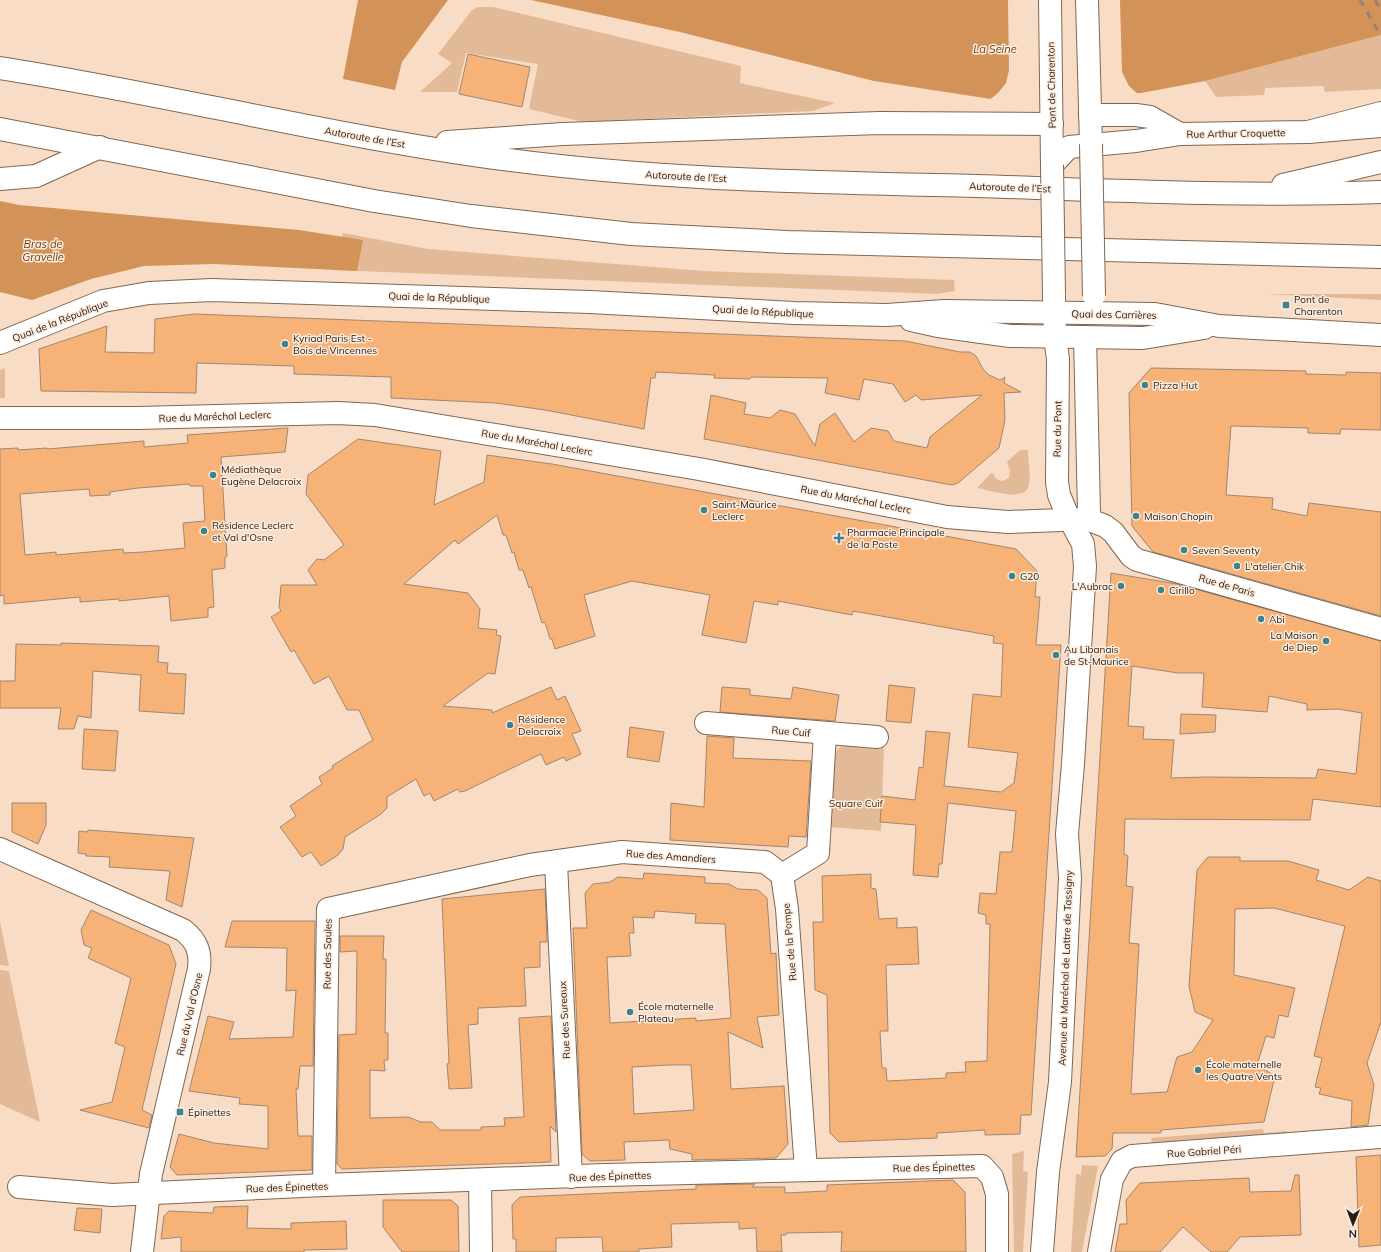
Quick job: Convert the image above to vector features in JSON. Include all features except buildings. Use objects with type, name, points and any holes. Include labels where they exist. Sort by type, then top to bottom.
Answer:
[{"type":"main road","name":"Pont de Charenton","points":[[1050,0],[1055,337]]},
{"type":"main road","points":[[1078,519],[1089,512],[1085,337],[1093,304],[1087,0]]},
{"type":"main road","name":"Autoroute de l’Est","points":[[0,68],[88,82],[398,143],[500,158],[624,172],[693,177],[818,182],[1250,194],[1381,192]]},
{"type":"main road","points":[[1308,132],[1381,113]]},
{"type":"main road","points":[[1090,115],[1136,115],[1150,117],[1190,134]]},
{"type":"main road","points":[[398,143],[563,134],[880,123],[1052,124],[1069,147],[1052,165]]},
{"type":"main road","name":"Rue Arthur Croquette","points":[[1069,147],[1190,134],[1308,132],[1381,126]]},
{"type":"main road","points":[[0,129],[100,147],[294,187],[374,201],[546,226],[631,234],[704,239],[1381,257]]},
{"type":"main road","points":[[0,179],[36,176],[100,147]]},
{"type":"main road","points":[[1250,194],[1381,162]]},
{"type":"main road","name":"Quai de la République","points":[[0,343],[103,301],[149,293],[212,290],[582,302],[887,315],[1055,303]]},
{"type":"main road","name":"Quai des Carrières","points":[[1055,303],[1093,304],[1219,326],[1381,335]]},
{"type":"main road","name":"Quai de la République","points":[[887,315],[938,326],[1010,336],[1085,337]]},
{"type":"main road","name":"Quai des Carrières","points":[[1085,337],[1143,338],[1219,326]]},
{"type":"main road","name":"Rue du Pont","points":[[1055,337],[1058,359],[1057,482],[1059,495],[1078,519]]},
{"type":"main road","name":"Rue du Maréchal Leclerc","points":[[0,418],[138,418],[338,413],[375,415],[699,469],[947,517],[1008,522],[1078,519]]},
{"type":"main road","name":"Rue de Paris","points":[[1078,519],[1105,526],[1113,532],[1131,556],[1137,560],[1381,629]]},
{"type":"main road","name":"Avenue du Maréchal de Lattre de Tassigny","points":[[1042,1252],[1048,1172],[1060,1082],[1070,878],[1067,834],[1073,764],[1085,566],[1083,544],[1078,519]]},
{"type":"main road","name":"Rue Cuif","points":[[706,723],[877,738]]},
{"type":"main road","points":[[782,875],[818,853],[825,734]]},
{"type":"main road","name":"Rue du Val d'Osne","points":[[0,849],[177,927],[193,937],[198,947],[200,958],[197,980],[151,1174],[142,1252]]},
{"type":"main road","name":"Rue des Amandiers","points":[[556,863],[622,852],[765,862],[782,875]]},
{"type":"main road","name":"Rue des Sureaux","points":[[556,863],[571,1177]]},
{"type":"main road","name":"Rue des Saules","points":[[324,1185],[328,909],[530,865],[556,863]]},
{"type":"main road","name":"Rue de la Pompe","points":[[782,875],[787,909],[806,1170]]},
{"type":"main road","name":"Rue Gabriel Péri","points":[[1099,1252],[1112,1179],[1122,1161],[1132,1156],[1381,1137]]},
{"type":"main road","name":"Rue des Épinettes","points":[[18,1187],[112,1195],[324,1185],[982,1166],[992,1177],[997,1194],[997,1252]]},
{"type":"main road","points":[[480,1181],[481,1252]]},
{"type":"green space","points":[[478,7],[493,7],[741,66],[740,83],[835,103],[813,111],[583,122],[529,109],[538,64],[466,53],[457,92],[420,92],[452,63],[438,54],[472,10]]},
{"type":"green space","points":[[1381,35],[1381,89],[1325,92],[1323,86],[1265,88],[1264,95],[1216,97],[1205,81]]},
{"type":"green space","points":[[343,233],[428,249],[704,271],[954,280],[955,291],[937,294],[333,270]]},
{"type":"green space","points":[[1265,294],[1381,294],[1381,300]]},
{"type":"green space","points":[[5,368],[5,398],[0,398],[0,370]]},
{"type":"green space","points":[[1020,450],[1028,450],[1030,481],[1026,490],[1021,493],[1006,494],[977,488],[991,473],[994,474],[995,478],[1001,481],[1009,478],[1010,470],[1007,462]]},
{"type":"green space","name":"Square Cuif","points":[[850,743],[884,746],[881,831],[829,827],[834,753],[844,744]]},
{"type":"green space","points":[[0,922],[9,966],[0,965]]},
{"type":"green space","points":[[0,970],[9,971],[40,1122],[0,1104]]},
{"type":"green space","points":[[1263,1129],[1264,1133],[1287,1131],[1280,1137],[1152,1143],[1151,1138]]},
{"type":"green space","points":[[1024,1151],[1023,1171],[1028,1172],[1023,1252],[1014,1252],[1012,1154]]},
{"type":"green space","points":[[1082,1165],[1098,1166],[1082,1252],[1071,1252],[1076,1174],[1081,1175]]},
{"type":"water","points":[[358,0],[448,0],[402,62],[395,90],[343,79]]},
{"type":"water","name":"La Seine","points":[[531,0],[1381,0],[1381,35],[1205,81],[1141,93],[991,99],[874,81],[680,32]]},
{"type":"water","name":"Bras de Gravelle","points":[[0,201],[19,205],[299,230],[363,240],[357,271],[214,264],[144,266],[91,279],[32,300],[0,292]]},
{"type":"pier","points":[[1008,0],[1120,0],[1122,72],[1129,86],[1139,95],[988,101],[998,93],[1006,83],[1009,70]]},
{"type":"railway","points":[[1360,0],[1381,36]]},
{"type":"railway","points":[[1375,0],[1381,10]]},
{"type":"place","name":"Pont de Charenton","points":[[1286,305]]},
{"type":"place","name":"Kyriad Paris Est - Bois de Vincennes","points":[[285,344]]},
{"type":"place","name":"Pizza Hut","points":[[1145,385]]},
{"type":"place","name":"Médiathèque Eugène Delacroix","points":[[213,475]]},
{"type":"place","name":"Saint-Maurice Leclerc","points":[[704,510]]},
{"type":"place","name":"Maison Chopin","points":[[1136,516]]},
{"type":"place","name":"Résidence Leclerc et Val d'Osne","points":[[204,531]]},
{"type":"place","name":"Pharmacie Principale de la Poste","points":[[839,538]]},
{"type":"place","name":"Seven Seventy","points":[[1184,550]]},
{"type":"place","name":"L'atelier Chik","points":[[1237,566]]},
{"type":"place","name":"G20","points":[[1012,576]]},
{"type":"place","name":"L'Aubrac","points":[[1121,586]]},
{"type":"place","name":"Cirillo","points":[[1161,590]]},
{"type":"place","name":"Abi","points":[[1261,619]]},
{"type":"place","name":"La Maison de Diep","points":[[1326,641]]},
{"type":"place","name":"Au Libanais de St-Maurice","points":[[1056,655]]},
{"type":"place","name":"Résidence Delacroix","points":[[510,725]]},
{"type":"place","name":"École maternelle Plateau","points":[[630,1012]]},
{"type":"place","name":"École maternelle les Quatre Vents","points":[[1198,1070]]},
{"type":"place","name":"Épinettes","points":[[180,1112]]}]
